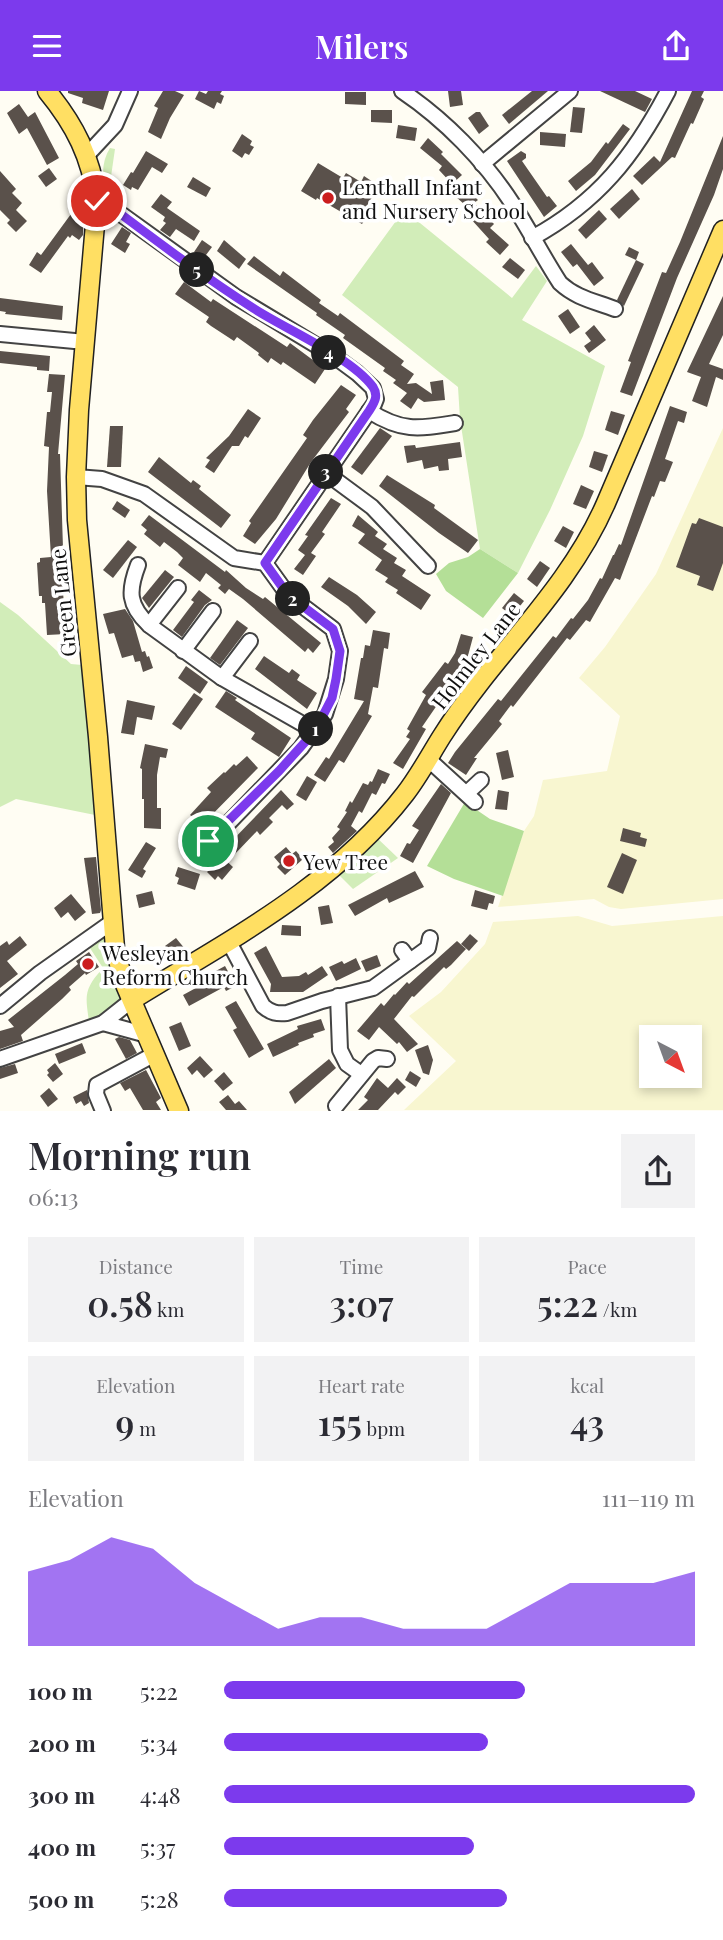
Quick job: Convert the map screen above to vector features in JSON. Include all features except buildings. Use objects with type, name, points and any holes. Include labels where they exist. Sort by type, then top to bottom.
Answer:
[{"type":"main road","name":"Green Lane","points":[[47,91],[71,122],[88,155],[97,201],[76,447],[76,477],[77,520],[112,922],[118,962],[179,1111]]},
{"type":"main road","name":"Holmley Lane","points":[[132,1000],[229,942],[319,880],[405,795],[475,690],[551,594],[586,544],[723,230]]},
{"type":"street","points":[[88,155],[115,125],[130,91]]},
{"type":"street","points":[[402,91],[420,96],[482,164],[513,204],[560,283],[570,293],[615,309]]},
{"type":"street","points":[[482,164],[570,91]]},
{"type":"street","points":[[532,239],[566,216],[606,183],[637,146],[668,91]]},
{"type":"street","points":[[97,201],[118,212],[254,309],[334,356],[376,393],[369,411],[265,563]]},
{"type":"street","points":[[0,334],[85,342]]},
{"type":"street","points":[[369,411],[386,421],[407,428],[418,429],[446,420]]},
{"type":"street","points":[[326,473],[372,507],[428,566]]},
{"type":"street","points":[[76,477],[102,479],[144,494],[234,558],[265,563],[280,587],[323,620],[337,636],[340,661],[334,688],[325,714],[315,731],[287,764],[215,837],[200,845]]},
{"type":"street","points":[[138,565],[132,582],[131,598],[142,619],[222,678],[315,731]]},
{"type":"street","points":[[149,625],[178,588]]},
{"type":"street","points":[[183,651],[213,611]]},
{"type":"street","points":[[222,678],[250,641]]},
{"type":"street","points":[[428,758],[471,798],[481,781]]},
{"type":"street","points":[[0,1006],[40,973],[112,922]]},
{"type":"street","points":[[229,942],[263,1006],[269,1011],[287,1013],[373,988],[406,955],[428,947],[430,938]]},
{"type":"street","points":[[338,996],[340,1050],[347,1064],[361,1074]]},
{"type":"street","points":[[0,1059],[103,1023],[132,1000]]},
{"type":"street","points":[[103,1023],[148,1035]]},
{"type":"street","points":[[103,1111],[96,1094],[97,1085],[155,1054]]},
{"type":"street","points":[[336,1106],[361,1074],[378,1058],[387,1059]]},
{"type":"shaded area","points":[[723,428],[723,899],[621,909],[609,907],[594,899],[498,907],[524,831],[534,816],[543,780],[607,771],[620,716],[579,678],[605,647],[656,574]]},
{"type":"shaded area","points":[[578,916],[612,926],[723,916],[723,1110],[404,1110],[456,1061],[409,1016],[441,992],[485,944],[493,922]]},
{"type":"green space","points":[[110,148],[115,149],[108,197],[103,172]]},
{"type":"green space","points":[[404,210],[512,298],[536,266],[547,281],[522,320],[605,366],[583,436],[518,573],[480,549],[460,419],[458,387],[342,295]]},
{"type":"green space","points":[[480,549],[518,573],[483,618],[446,591],[436,574],[449,563],[468,557]]},
{"type":"green space","points":[[0,602],[71,664],[82,665],[95,815],[16,799],[0,807]]},
{"type":"green space","points":[[465,802],[490,819],[524,831],[503,896],[454,879],[427,866]]},
{"type":"green space","points":[[375,836],[398,858],[353,889],[336,872]]},
{"type":"green space","points":[[102,937],[124,1000],[114,1011],[89,1021],[87,993],[92,981],[103,968],[88,945]]},
{"type":"place","name":"Lenthall Infant and Nursery School","points":[[328,198]]},
{"type":"place","name":"Yew Tree","points":[[289,861]]},
{"type":"place","name":"Wesleyan Reform Church","points":[[88,964]]},
{"type":"route","points":[[97,201],[118,212],[254,309],[334,356],[367,381],[376,393],[374,404],[265,563],[280,587],[323,620],[337,636],[340,661],[332,698],[315,731],[301,748],[215,837],[208,841]]}]
